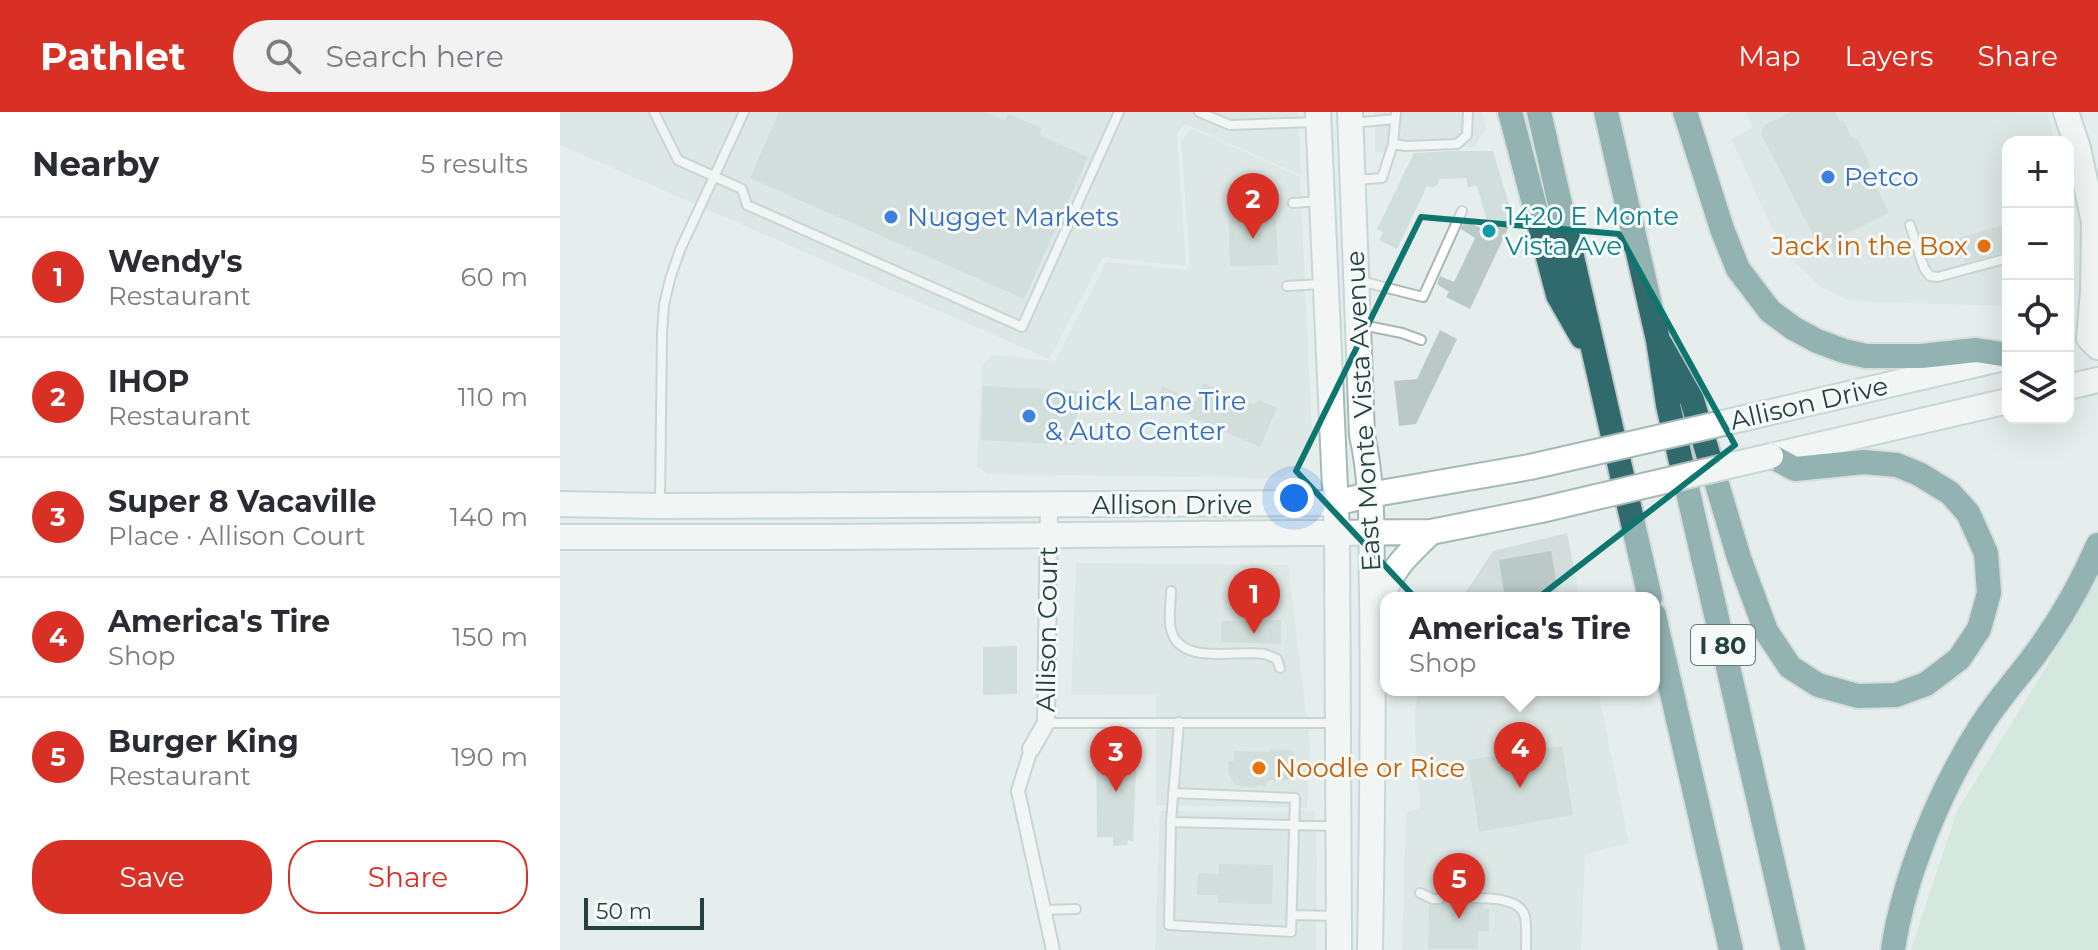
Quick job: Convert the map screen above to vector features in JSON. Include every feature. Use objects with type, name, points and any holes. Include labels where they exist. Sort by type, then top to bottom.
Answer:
[{"type":"highway","points":[[1510,112],[1558,295],[1596,360]]},
{"type":"highway","points":[[1539,112],[1649,592]]},
{"type":"highway","name":"I 80","points":[[1606,112],[1658,340],[1668,405],[1793,950]]},
{"type":"highway","points":[[1685,112],[1738,269],[1770,311],[1817,341],[1866,356],[1921,356],[1976,350],[2002,355]]},
{"type":"highway","points":[[1658,340],[1692,400],[1739,558],[1766,631],[1790,667],[1818,685],[1858,696],[1896,695],[1926,684],[1959,659],[1979,629],[1989,593],[1986,553],[1968,513],[1950,493],[1897,465],[1864,462],[1795,469],[1771,456]]},
{"type":"highway","points":[[1893,950],[1911,876],[1935,814],[1958,767],[1979,728],[2050,633],[2083,580],[2098,545]]},
{"type":"highway","name":"I 80","points":[[1660,641],[1731,950]]},
{"type":"main road","points":[[2066,112],[2078,148],[2094,222],[2093,291],[2088,341]]},
{"type":"main road","name":"East Monte Vista Avenue","points":[[1334,116],[1352,181],[1362,435],[1368,462],[1372,624],[1370,950]]},
{"type":"main road","name":"East Monte Vista Avenue","points":[[1334,116],[1322,201],[1337,532],[1339,950]]},
{"type":"main road","points":[[1334,116],[1327,124],[1336,135],[1338,145],[1340,197],[1354,226]]},
{"type":"main road","name":"Allison Drive","points":[[560,504],[1335,503],[1530,467],[2002,357]]},
{"type":"main road","points":[[2074,386],[2098,380]]},
{"type":"main road","name":"Allison Drive","points":[[560,537],[1431,532],[1541,510],[2002,402]]},
{"type":"main road","points":[[1383,592],[1401,560],[1431,532]]},
{"type":"main road","points":[[1372,624],[1380,600]]},
{"type":"street","name":"Allison Court","points":[[1031,749],[1046,723],[1049,505]]},
{"type":"street","points":[[1031,749],[1018,791],[1053,950]]},
{"type":"lane","points":[[654,112],[678,160],[742,189],[747,205],[1022,327],[1119,112]]},
{"type":"lane","points":[[660,506],[664,305],[680,250],[744,112]]},
{"type":"lane","points":[[1199,112],[1230,125],[1334,116],[1396,116],[1393,144],[1382,178],[1352,181]]},
{"type":"lane","points":[[1393,144],[1457,144],[1467,135],[1468,112]]},
{"type":"lane","points":[[1293,203],[1322,201]]},
{"type":"lane","points":[[1356,280],[1423,297],[1462,211]]},
{"type":"lane","points":[[1910,225],[1924,268],[1930,276],[1938,277],[2002,260]]},
{"type":"lane","points":[[1287,286],[1326,284]]},
{"type":"lane","points":[[1357,325],[1402,333],[1421,340]]},
{"type":"lane","points":[[1171,591],[1170,626],[1180,645],[1201,653],[1266,654],[1277,659],[1280,668]]},
{"type":"lane","points":[[1173,793],[1295,798],[1291,932],[1169,925],[1171,822],[1173,793],[1179,722]]},
{"type":"lane","points":[[1046,723],[1339,723]]},
{"type":"lane","points":[[1171,822],[1339,826]]},
{"type":"lane","points":[[1420,893],[1439,899]]},
{"type":"lane","points":[[1453,898],[1506,900],[1516,904],[1525,917],[1526,950]]},
{"type":"lane","points":[[1044,910],[1076,909]]},
{"type":"lane","points":[[1292,915],[1340,916]]},
{"type":"highlighted area","points":[[1421,217],[1619,234],[1735,445],[1467,653],[1296,471]]},
{"type":"shaded area","points":[[560,112],[1298,112],[1301,175],[1185,124],[1177,134],[1186,266],[1103,257],[1049,359],[560,145]]},
{"type":"shaded area","points":[[1375,112],[1482,112],[1486,128],[1474,147],[1375,152]]},
{"type":"shaded area","points":[[1745,112],[2048,112],[2054,136],[2002,136],[2002,306],[1849,301],[1821,287],[1791,259],[1771,226],[1731,139],[1752,128]]},
{"type":"shaded area","points":[[1192,128],[1300,177],[1312,434],[1297,467],[1280,478],[987,474],[977,467],[982,365],[992,355],[1055,361],[1106,262],[1187,270],[1190,265],[1181,141]]},
{"type":"shaded area","points":[[1567,533],[1579,592],[1466,592],[1493,551]]},
{"type":"shaded area","points":[[1076,563],[1288,565],[1310,744],[1307,808],[1156,805],[1156,694],[1071,695]]},
{"type":"shaded area","points":[[1417,696],[1599,696],[1629,843],[1585,854],[1581,950],[1402,950],[1406,812],[1420,808],[1414,718]]},
{"type":"shaded area","points":[[1160,811],[1315,811],[1316,950],[1155,950]]},
{"type":"green space","points":[[2098,569],[2098,950],[1911,950],[1957,811],[2047,666]]},
{"type":"building","points":[[779,112],[985,112],[1005,121],[1008,114],[1042,128],[1039,135],[1088,157],[1024,299],[750,178]]},
{"type":"building","name":"Petco","points":[[1791,112],[1835,112],[1840,122],[1843,120],[1851,136],[1858,140],[1889,213],[1844,235],[1850,247],[1834,255],[1829,244],[1820,248],[1761,134],[1765,125]]},
{"type":"building","name":"1420 E Monte Vista Ave","points":[[1493,151],[1513,218],[1470,309],[1446,297],[1449,292],[1437,284],[1440,276],[1454,282],[1475,238],[1461,229],[1465,221],[1490,232],[1477,186],[1468,187],[1466,178],[1439,179],[1433,188],[1427,186],[1397,249],[1379,240],[1383,232],[1377,229],[1414,153]]},
{"type":"building","points":[[1275,194],[1278,265],[1230,266],[1228,196]]},
{"type":"building","name":"Jack in the Box","points":[[2002,226],[2002,253],[1965,263],[1958,238]]},
{"type":"building","points":[[1440,330],[1457,339],[1416,424],[1399,426],[1394,381],[1417,379]]},
{"type":"building","points":[[1204,383],[1255,405],[1257,399],[1277,408],[1260,447],[1156,401],[1162,386],[1196,402]]},
{"type":"building","name":"Quick Lane Tire & Auto Center","points":[[983,386],[1078,391],[1075,445],[981,440]]},
{"type":"building","points":[[1551,551],[1558,592],[1504,592],[1499,560]]},
{"type":"building","points":[[1249,616],[1281,620],[1281,644],[1221,642],[1221,621],[1249,621]]},
{"type":"building","points":[[1017,646],[1017,694],[983,695],[983,647]]},
{"type":"building","points":[[1109,739],[1125,739],[1126,745],[1137,745],[1133,842],[1128,840],[1127,845],[1113,846],[1113,837],[1097,837],[1096,747],[1109,746]]},
{"type":"building","points":[[1562,746],[1573,815],[1479,832],[1468,760]]},
{"type":"building","points":[[1270,749],[1293,752],[1296,776],[1288,780],[1269,780],[1265,786],[1255,788],[1235,785],[1228,773],[1229,761],[1234,761],[1234,751],[1270,752]]},
{"type":"building","points":[[1219,864],[1273,865],[1272,904],[1218,903],[1218,895],[1197,895],[1198,873],[1219,874]]},
{"type":"building","points":[[1443,893],[1448,893],[1446,899],[1450,904],[1484,905],[1484,908],[1489,908],[1489,931],[1478,931],[1478,949],[1428,949],[1429,905],[1443,905],[1446,900]]},
{"type":"place","name":"Petco","points":[[1828,177]]},
{"type":"place","name":"Nugget Markets","points":[[891,217]]},
{"type":"place","name":"1420 E Monte Vista Ave","points":[[1489,231]]},
{"type":"place","name":"IHOP","points":[[1253,239]]},
{"type":"place","name":"Jack in the Box","points":[[1984,246]]},
{"type":"place","name":"Quick Lane Tire & Auto Center","points":[[1029,416]]},
{"type":"place","name":"Wendy's","points":[[1254,634]]},
{"type":"place","name":"Noodle or Rice","points":[[1259,768]]},
{"type":"place","name":"America's Tire","points":[[1520,788]]},
{"type":"place","name":"Super 8 Vacaville","points":[[1116,792]]},
{"type":"place","name":"Burger King","points":[[1459,919]]}]
